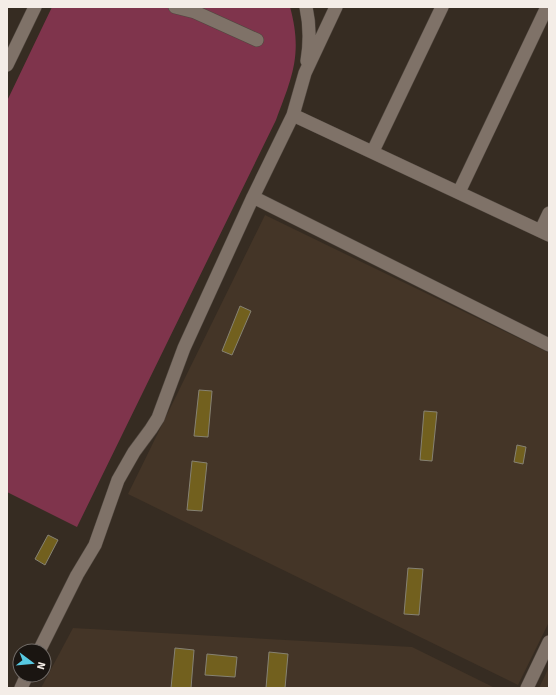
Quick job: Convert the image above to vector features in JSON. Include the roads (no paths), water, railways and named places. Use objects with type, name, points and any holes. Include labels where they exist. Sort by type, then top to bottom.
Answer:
[{"type":"street","points":[[7,65],[35,7]]},
{"type":"street","points":[[175,7],[195,12],[257,40]]},
{"type":"street","points":[[43,643],[77,575],[95,545],[118,480],[134,452],[158,418],[184,348],[253,197],[294,114],[305,73],[309,47],[309,20],[306,7]]},
{"type":"street","points":[[305,73],[336,7]]},
{"type":"street","points":[[373,151],[442,7]]},
{"type":"street","points":[[459,192],[547,7]]},
{"type":"street","points":[[294,114],[545,232],[549,213]]},
{"type":"street","points":[[253,197],[549,345]]},
{"type":"street","points":[[527,688],[549,642]]}]
